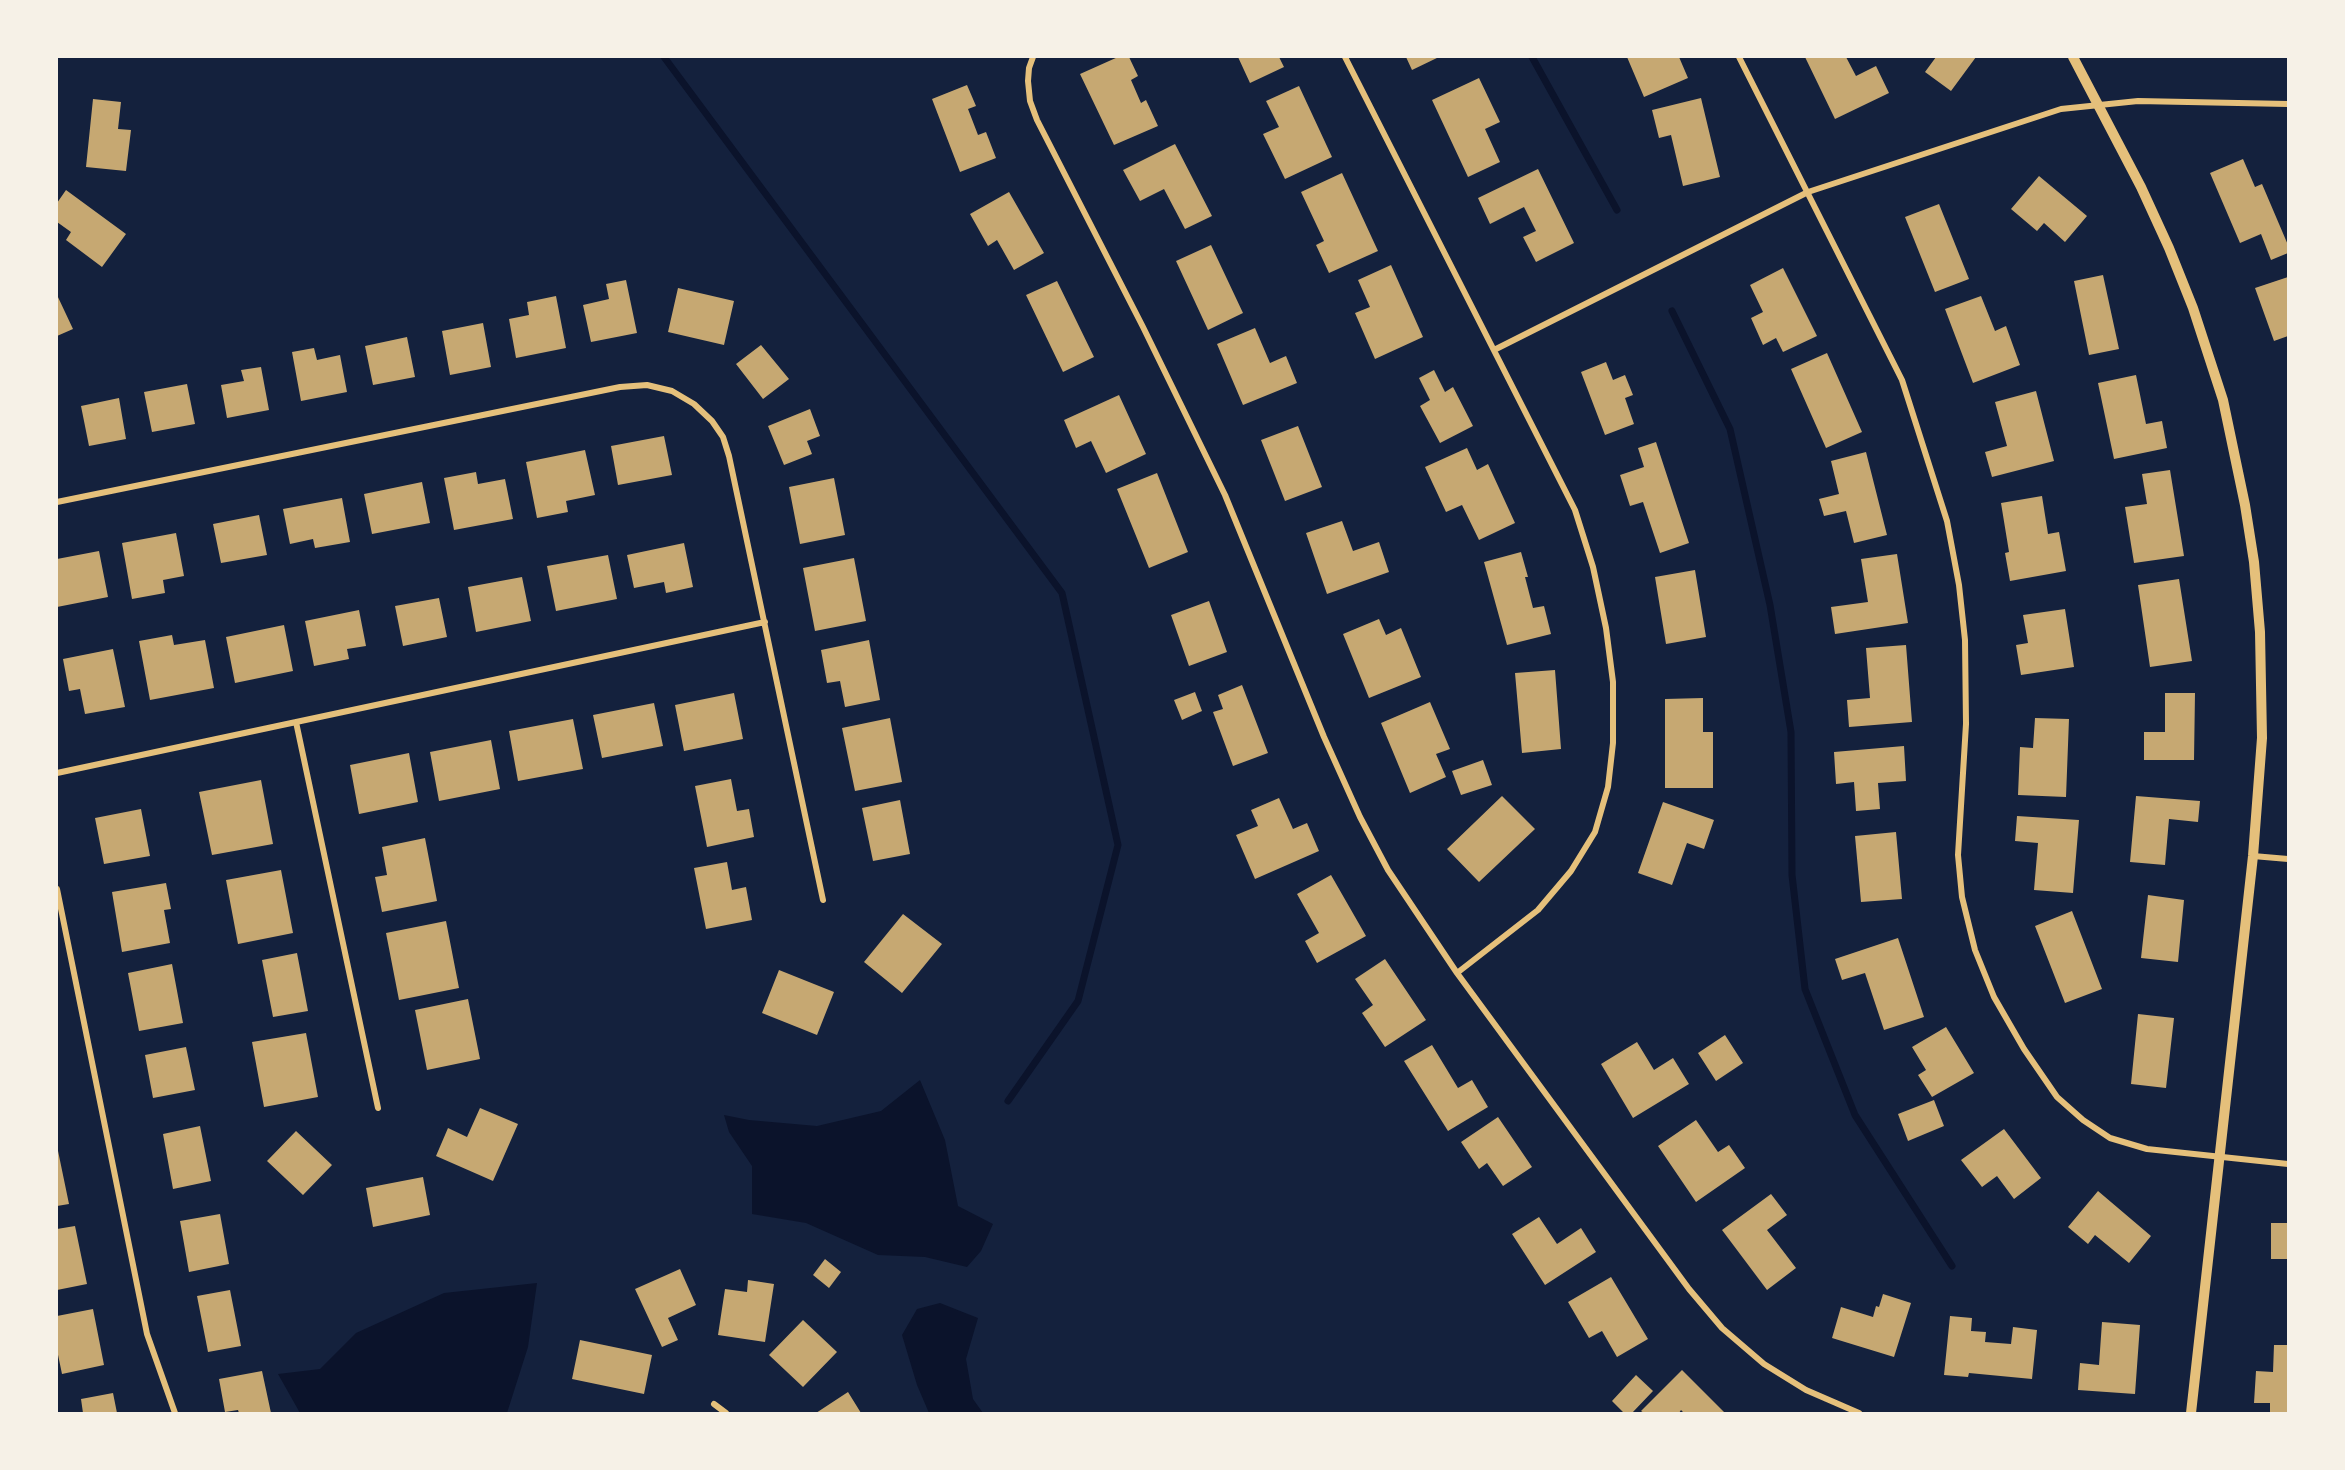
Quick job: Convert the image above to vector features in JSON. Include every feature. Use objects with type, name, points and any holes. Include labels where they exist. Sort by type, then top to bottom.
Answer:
[{"type":"street","points":[[1033,57],[1028,81],[1030,101],[1037,120],[1143,327],[1225,495],[1324,737],[1360,817],[1388,870],[1457,973],[1689,1289],[1722,1328],[1764,1364],[1806,1390],[1859,1413]]},
{"type":"street","points":[[1345,57],[1575,510],[1593,567],[1606,628],[1613,682],[1613,743],[1608,787],[1595,832],[1571,872],[1538,910],[1457,973]]},
{"type":"street","points":[[1739,57],[1902,380],[1947,521],[1959,585],[1965,640],[1966,724],[1958,855],[1962,897],[1975,950],[1994,997],[2024,1049],[2057,1097],[2083,1120],[2110,1138],[2147,1149],[2288,1164]]},
{"type":"street","points":[[2073,57],[2150,207],[2193,308],[2223,400],[2246,505],[2254,562],[2260,632],[2262,738],[2253,856],[2192,1413]]},
{"type":"street","points":[[1494,350],[1808,192],[2061,109],[2138,101],[2288,104]]},
{"type":"street","points":[[57,502],[620,387],[634,385],[672,391],[694,404],[712,421],[723,437],[729,456],[823,900]]},
{"type":"street","points":[[57,773],[765,622]]},
{"type":"street","points":[[296,722],[378,1108]]},
{"type":"street","points":[[2253,856],[2288,859]]},
{"type":"street","points":[[57,889],[147,1334],[175,1413]]},
{"type":"street","points":[[714,1404],[726,1413]]},
{"type":"water","points":[[920,1080],[945,1140],[958,1206],[993,1224],[981,1251],[967,1267],[925,1257],[878,1255],[806,1223],[752,1214],[752,1166],[729,1132],[724,1115],[749,1120],[817,1126],[881,1111]]},
{"type":"water","points":[[537,1283],[528,1347],[507,1413],[300,1413],[278,1374],[320,1369],[356,1333],[444,1293]]},
{"type":"water","points":[[940,1303],[978,1318],[966,1359],[973,1399],[983,1413],[929,1413],[917,1385],[902,1335],[917,1309]]},
{"type":"building","points":[[1118,57],[1129,57],[1138,76],[1131,80],[1141,103],[1146,100],[1158,126],[1114,145],[1080,74]]},
{"type":"building","points":[[1238,57],[1279,57],[1284,67],[1250,83]]},
{"type":"building","points":[[1406,57],[1439,57],[1412,70]]},
{"type":"building","points":[[1627,57],[1679,57],[1688,78],[1644,97]]},
{"type":"building","points":[[1805,57],[1846,57],[1856,76],[1876,66],[1889,93],[1835,119]]},
{"type":"building","points":[[1936,57],[1976,57],[1951,91],[1925,72]]},
{"type":"building","points":[[1479,78],[1500,122],[1485,129],[1500,162],[1468,177],[1432,100]]},
{"type":"building","points":[[967,85],[976,106],[968,109],[978,135],[986,132],[996,158],[960,172],[932,99]]},
{"type":"building","points":[[1299,86],[1332,157],[1285,179],[1263,134],[1279,127],[1266,101]]},
{"type":"building","points":[[1701,98],[1720,177],[1683,186],[1671,135],[1659,138],[1652,110]]},
{"type":"building","points":[[93,99],[121,102],[118,129],[131,130],[126,171],[86,167]]},
{"type":"building","points":[[1175,144],[1212,216],[1185,229],[1164,189],[1140,201],[1123,170]]},
{"type":"building","points":[[2243,159],[2255,187],[2262,184],[2288,245],[2288,253],[2271,260],[2261,234],[2240,243],[2210,173]]},
{"type":"building","points":[[1538,169],[1574,243],[1536,262],[1523,237],[1536,231],[1524,207],[1490,224],[1478,198]]},
{"type":"building","points":[[1342,173],[1378,251],[1329,273],[1316,245],[1324,241],[1301,192]]},
{"type":"building","points":[[2039,176],[2087,216],[2065,242],[2044,223],[2037,231],[2011,209]]},
{"type":"building","points":[[66,190],[126,234],[102,267],[66,240],[71,232],[57,222],[57,203]]},
{"type":"building","points":[[1009,192],[1044,253],[1014,270],[997,240],[988,246],[970,214]]},
{"type":"building","points":[[1939,204],[1969,279],[1935,292],[1905,217]]},
{"type":"building","points":[[1211,245],[1243,313],[1208,330],[1176,261]]},
{"type":"building","points":[[1391,265],[1423,337],[1375,359],[1355,313],[1370,307],[1358,280]]},
{"type":"building","points":[[1783,268],[1817,336],[1783,352],[1776,338],[1763,345],[1751,318],[1763,312],[1750,285]]},
{"type":"building","points":[[2103,275],[2119,349],[2089,355],[2074,281]]},
{"type":"building","points":[[2288,277],[2288,336],[2274,341],[2255,288]]},
{"type":"building","points":[[626,280],[637,333],[591,342],[583,305],[609,299],[606,284]]},
{"type":"building","points":[[1057,281],[1094,357],[1063,372],[1026,295]]},
{"type":"building","points":[[678,288],[734,301],[724,345],[668,332]]},
{"type":"building","points":[[57,295],[73,329],[57,336]]},
{"type":"building","points":[[556,296],[566,348],[516,358],[509,319],[529,315],[527,302]]},
{"type":"building","points":[[1981,296],[1995,331],[2006,326],[2020,365],[1973,383],[1945,309]]},
{"type":"building","points":[[483,323],[491,367],[450,375],[442,331]]},
{"type":"building","points":[[1255,328],[1270,363],[1286,356],[1297,383],[1243,405],[1217,344]]},
{"type":"building","points":[[407,337],[415,377],[373,385],[365,346]]},
{"type":"building","points":[[761,345],[789,379],[763,399],[736,364]]},
{"type":"building","points":[[314,348],[317,360],[340,355],[347,392],[301,401],[292,352]]},
{"type":"building","points":[[1827,353],[1862,432],[1826,448],[1791,369]]},
{"type":"building","points":[[1606,362],[1613,380],[1625,375],[1633,395],[1625,398],[1634,424],[1605,435],[1581,372]]},
{"type":"building","points":[[261,367],[269,410],[227,418],[221,385],[244,381],[241,370]]},
{"type":"building","points":[[1434,370],[1445,392],[1453,387],[1473,426],[1440,443],[1420,406],[1430,400],[1419,378]]},
{"type":"building","points":[[2136,375],[2146,424],[2162,421],[2167,448],[2114,459],[2098,383]]},
{"type":"building","points":[[187,384],[195,424],[152,432],[144,392]]},
{"type":"building","points":[[2036,391],[2054,461],[1992,477],[1985,452],[2007,446],[1995,402]]},
{"type":"building","points":[[1119,395],[1146,454],[1106,473],[1091,441],[1076,448],[1064,420]]},
{"type":"building","points":[[119,398],[126,439],[89,446],[81,406]]},
{"type":"building","points":[[810,409],[820,436],[807,441],[812,454],[784,465],[768,426]]},
{"type":"building","points":[[1298,426],[1322,487],[1285,501],[1261,440]]},
{"type":"building","points":[[664,436],[672,475],[618,485],[611,446]]},
{"type":"building","points":[[1656,442],[1689,543],[1660,553],[1643,502],[1630,506],[1620,475],[1644,467],[1638,448]]},
{"type":"building","points":[[1467,448],[1477,470],[1488,464],[1515,523],[1479,540],[1462,505],[1446,512],[1425,467]]},
{"type":"building","points":[[585,450],[595,495],[566,501],[568,512],[537,518],[526,462]]},
{"type":"building","points":[[1866,452],[1887,535],[1854,543],[1846,511],[1824,516],[1819,499],[1839,494],[1831,461]]},
{"type":"building","points":[[2170,470],[2184,556],[2134,563],[2125,507],[2147,504],[2142,474]]},
{"type":"building","points":[[476,472],[478,484],[505,479],[513,519],[454,530],[444,478]]},
{"type":"building","points":[[1157,473],[1188,552],[1149,568],[1117,489]]},
{"type":"building","points":[[834,478],[845,535],[800,544],[789,487]]},
{"type":"building","points":[[422,482],[430,523],[372,534],[364,494]]},
{"type":"building","points":[[2042,496],[2048,534],[2059,532],[2066,571],[2010,581],[2005,553],[2009,552],[2001,503]]},
{"type":"building","points":[[342,498],[350,542],[315,548],[313,539],[290,544],[283,509]]},
{"type":"building","points":[[259,515],[267,555],[221,563],[213,524]]},
{"type":"building","points":[[1342,521],[1353,551],[1379,542],[1389,572],[1327,594],[1306,533]]},
{"type":"building","points":[[176,533],[184,576],[163,580],[165,593],[132,599],[122,543]]},
{"type":"building","points":[[684,543],[693,587],[666,593],[664,582],[634,588],[627,555]]},
{"type":"building","points":[[99,551],[108,597],[57,607],[57,559]]},
{"type":"building","points":[[1521,552],[1533,608],[1544,606],[1551,634],[1507,645],[1484,562]]},
{"type":"building","points":[[1897,554],[1908,623],[1835,634],[1831,607],[1868,602],[1861,559]]},
{"type":"building","points":[[608,555],[617,599],[556,611],[547,566]]},
{"type":"building","points":[[854,558],[866,621],[815,631],[803,568]]},
{"type":"building","points":[[1695,570],[1706,637],[1666,644],[1655,577]]},
{"type":"building","points":[[522,577],[531,621],[476,632],[468,587]]},
{"type":"building","points":[[2179,579],[2192,661],[2150,667],[2138,585]]},
{"type":"building","points":[[439,598],[447,637],[403,646],[395,606]]},
{"type":"building","points":[[1209,601],[1227,652],[1189,666],[1171,615]]},
{"type":"building","points":[[2065,609],[2074,667],[2021,675],[2016,645],[2028,643],[2023,615]]},
{"type":"building","points":[[359,610],[366,646],[347,649],[349,659],[314,666],[305,621]]},
{"type":"building","points":[[1379,619],[1386,635],[1401,628],[1421,677],[1369,698],[1343,634]]},
{"type":"building","points":[[284,625],[293,671],[235,683],[226,637]]},
{"type":"building","points":[[172,635],[174,645],[205,640],[214,688],[150,700],[139,641]]},
{"type":"building","points":[[869,640],[880,700],[845,707],[840,681],[827,683],[821,650]]},
{"type":"building","points":[[1906,645],[1912,722],[1849,727],[1847,700],[1870,698],[1866,648]]},
{"type":"building","points":[[113,649],[125,707],[85,714],[80,689],[69,691],[63,659]]},
{"type":"building","points":[[1555,670],[1561,749],[1522,753],[1515,673]]},
{"type":"building","points":[[1242,685],[1268,753],[1233,766],[1213,712],[1223,709],[1218,695]]},
{"type":"building","points":[[1195,692],[1202,711],[1182,720],[1174,700]]},
{"type":"building","points":[[734,693],[743,739],[684,751],[675,705]]},
{"type":"building","points":[[2165,693],[2195,693],[2194,760],[2144,760],[2144,732],[2165,732]]},
{"type":"building","points":[[1703,698],[1703,732],[1713,732],[1713,788],[1665,788],[1665,699]]},
{"type":"building","points":[[1430,702],[1450,749],[1436,754],[1446,777],[1410,793],[1381,723]]},
{"type":"building","points":[[654,703],[663,746],[602,758],[593,715]]},
{"type":"building","points":[[890,718],[902,782],[855,791],[842,728]]},
{"type":"building","points":[[2035,718],[2069,719],[2066,797],[2018,795],[2020,747],[2033,748]]},
{"type":"building","points":[[573,719],[583,769],[518,781],[509,731]]},
{"type":"building","points":[[491,740],[500,789],[439,801],[430,752]]},
{"type":"building","points":[[1904,746],[1906,781],[1878,783],[1880,809],[1856,811],[1854,782],[1836,784],[1834,752]]},
{"type":"building","points":[[409,753],[418,802],[359,814],[350,765]]},
{"type":"building","points":[[1483,760],[1492,785],[1461,795],[1452,771]]},
{"type":"building","points":[[731,779],[737,811],[749,809],[754,837],[707,847],[695,786]]},
{"type":"building","points":[[261,780],[273,844],[212,855],[199,792]]},
{"type":"building","points":[[1502,796],[1535,829],[1479,882],[1447,849]]},
{"type":"building","points":[[2136,796],[2200,801],[2198,822],[2169,819],[2165,865],[2130,862]]},
{"type":"building","points":[[1279,798],[1293,829],[1307,823],[1319,851],[1255,879],[1236,835],[1258,826],[1251,810]]},
{"type":"building","points":[[900,800],[910,854],[873,861],[862,808]]},
{"type":"building","points":[[1663,802],[1714,820],[1704,849],[1687,843],[1672,885],[1638,873]]},
{"type":"building","points":[[141,809],[150,856],[104,864],[95,818]]},
{"type":"building","points":[[2017,816],[2079,820],[2073,893],[2034,890],[2038,843],[2015,841]]},
{"type":"building","points":[[1896,832],[1902,899],[1861,902],[1855,836]]},
{"type":"building","points":[[425,838],[437,901],[382,912],[375,877],[387,875],[382,847]]},
{"type":"building","points":[[727,862],[732,890],[746,887],[752,920],[706,929],[694,868]]},
{"type":"building","points":[[281,870],[293,933],[238,944],[226,880]]},
{"type":"building","points":[[1331,875],[1366,936],[1317,963],[1305,941],[1319,933],[1297,894]]},
{"type":"building","points":[[166,883],[171,909],[164,910],[170,943],[122,952],[112,892]]},
{"type":"building","points":[[2148,895],[2184,900],[2178,962],[2141,958]]},
{"type":"building","points":[[2072,911],[2102,989],[2065,1003],[2035,926]]},
{"type":"building","points":[[903,914],[942,944],[902,993],[864,962]]},
{"type":"building","points":[[446,921],[459,988],[399,1000],[386,933]]},
{"type":"building","points":[[1898,938],[1924,1017],[1884,1030],[1865,973],[1842,980],[1835,959]]},
{"type":"building","points":[[297,953],[308,1011],[273,1017],[262,960]]},
{"type":"building","points":[[1385,959],[1426,1020],[1385,1047],[1362,1013],[1373,1005],[1355,979]]},
{"type":"building","points":[[172,964],[183,1023],[139,1031],[128,973]]},
{"type":"building","points":[[779,970],[834,992],[817,1035],[762,1013]]},
{"type":"building","points":[[468,999],[480,1059],[427,1070],[415,1010]]},
{"type":"building","points":[[2138,1014],[2174,1018],[2166,1088],[2131,1084]]},
{"type":"building","points":[[1946,1027],[1974,1073],[1932,1097],[1918,1075],[1926,1070],[1912,1047]]},
{"type":"building","points":[[306,1033],[318,1097],[264,1107],[252,1042]]},
{"type":"building","points":[[1725,1035],[1743,1063],[1716,1081],[1698,1053]]},
{"type":"building","points":[[1637,1042],[1654,1070],[1673,1058],[1689,1084],[1633,1118],[1601,1064]]},
{"type":"building","points":[[1432,1045],[1458,1088],[1472,1080],[1488,1107],[1448,1131],[1404,1061]]},
{"type":"building","points":[[186,1047],[195,1090],[153,1098],[145,1055]]},
{"type":"building","points":[[1934,1100],[1944,1126],[1908,1141],[1898,1114]]},
{"type":"building","points":[[480,1108],[518,1124],[493,1181],[436,1156],[448,1128],[467,1137]]},
{"type":"building","points":[[1498,1117],[1532,1167],[1503,1186],[1487,1163],[1479,1169],[1461,1142]]},
{"type":"building","points":[[1696,1120],[1718,1152],[1729,1145],[1745,1168],[1696,1202],[1658,1146]]},
{"type":"building","points":[[200,1126],[211,1181],[173,1189],[163,1134]]},
{"type":"building","points":[[2004,1129],[2041,1178],[2014,1199],[1997,1176],[1982,1187],[1961,1160]]},
{"type":"building","points":[[296,1131],[332,1165],[303,1195],[267,1161]]},
{"type":"building","points":[[57,1146],[69,1204],[57,1206]]},
{"type":"building","points":[[423,1177],[430,1215],[373,1227],[366,1188]]},
{"type":"building","points":[[2098,1191],[2151,1236],[2129,1263],[2095,1235],[2088,1244],[2068,1227]]},
{"type":"building","points":[[1771,1194],[1787,1215],[1767,1230],[1796,1268],[1767,1290],[1722,1230]]},
{"type":"building","points":[[220,1214],[229,1264],[189,1272],[180,1221]]},
{"type":"building","points":[[1539,1217],[1557,1244],[1581,1228],[1596,1252],[1545,1285],[1512,1234]]},
{"type":"building","points":[[2271,1223],[2288,1223],[2288,1259],[2271,1259]]},
{"type":"building","points":[[75,1226],[87,1284],[57,1290],[57,1229]]},
{"type":"building","points":[[825,1259],[841,1272],[829,1288],[813,1275]]},
{"type":"building","points":[[680,1269],[696,1305],[668,1318],[678,1340],[662,1347],[635,1289]]},
{"type":"building","points":[[1611,1277],[1648,1339],[1617,1357],[1602,1331],[1589,1338],[1568,1302]]},
{"type":"building","points":[[748,1280],[774,1284],[765,1342],[718,1335],[725,1289],[747,1292]]},
{"type":"building","points":[[230,1290],[241,1346],[208,1352],[197,1296]]},
{"type":"building","points":[[1883,1294],[1911,1303],[1894,1357],[1832,1338],[1841,1307],[1873,1317]]},
{"type":"building","points":[[93,1309],[104,1365],[62,1374],[57,1350],[57,1316]]},
{"type":"building","points":[[1950,1316],[1972,1318],[1971,1331],[1986,1332],[1985,1342],[2011,1344],[2013,1327],[2037,1330],[2032,1379],[1969,1373],[1968,1377],[1944,1375]]},
{"type":"building","points":[[803,1320],[837,1352],[803,1387],[769,1355]]},
{"type":"building","points":[[2102,1322],[2140,1325],[2135,1394],[2078,1390],[2080,1363],[2099,1365]]},
{"type":"building","points":[[580,1340],[652,1355],[644,1394],[572,1379]]},
{"type":"building","points":[[2274,1345],[2288,1345],[2288,1412],[2270,1412],[2270,1403],[2254,1403],[2256,1371],[2273,1372]]},
{"type":"building","points":[[1682,1370],[1725,1413],[1684,1413],[1681,1410],[1679,1413],[1644,1413],[1641,1411]]},
{"type":"building","points":[[262,1371],[271,1413],[239,1413],[238,1410],[225,1412],[219,1379]]},
{"type":"building","points":[[1636,1375],[1653,1391],[1632,1413],[1624,1413],[1612,1401]]},
{"type":"building","points":[[848,1392],[861,1413],[816,1413]]},
{"type":"building","points":[[113,1393],[117,1413],[83,1413],[81,1399]]},
{"type":"waterway","points":[[664,57],[1062,593],[1118,845],[1078,1001],[1008,1101]]},
{"type":"waterway","points":[[1532,57],[1617,210]]},
{"type":"waterway","points":[[1672,311],[1730,429],[1770,605],[1791,732],[1792,875],[1805,989],[1855,1115],[1952,1266]]}]
